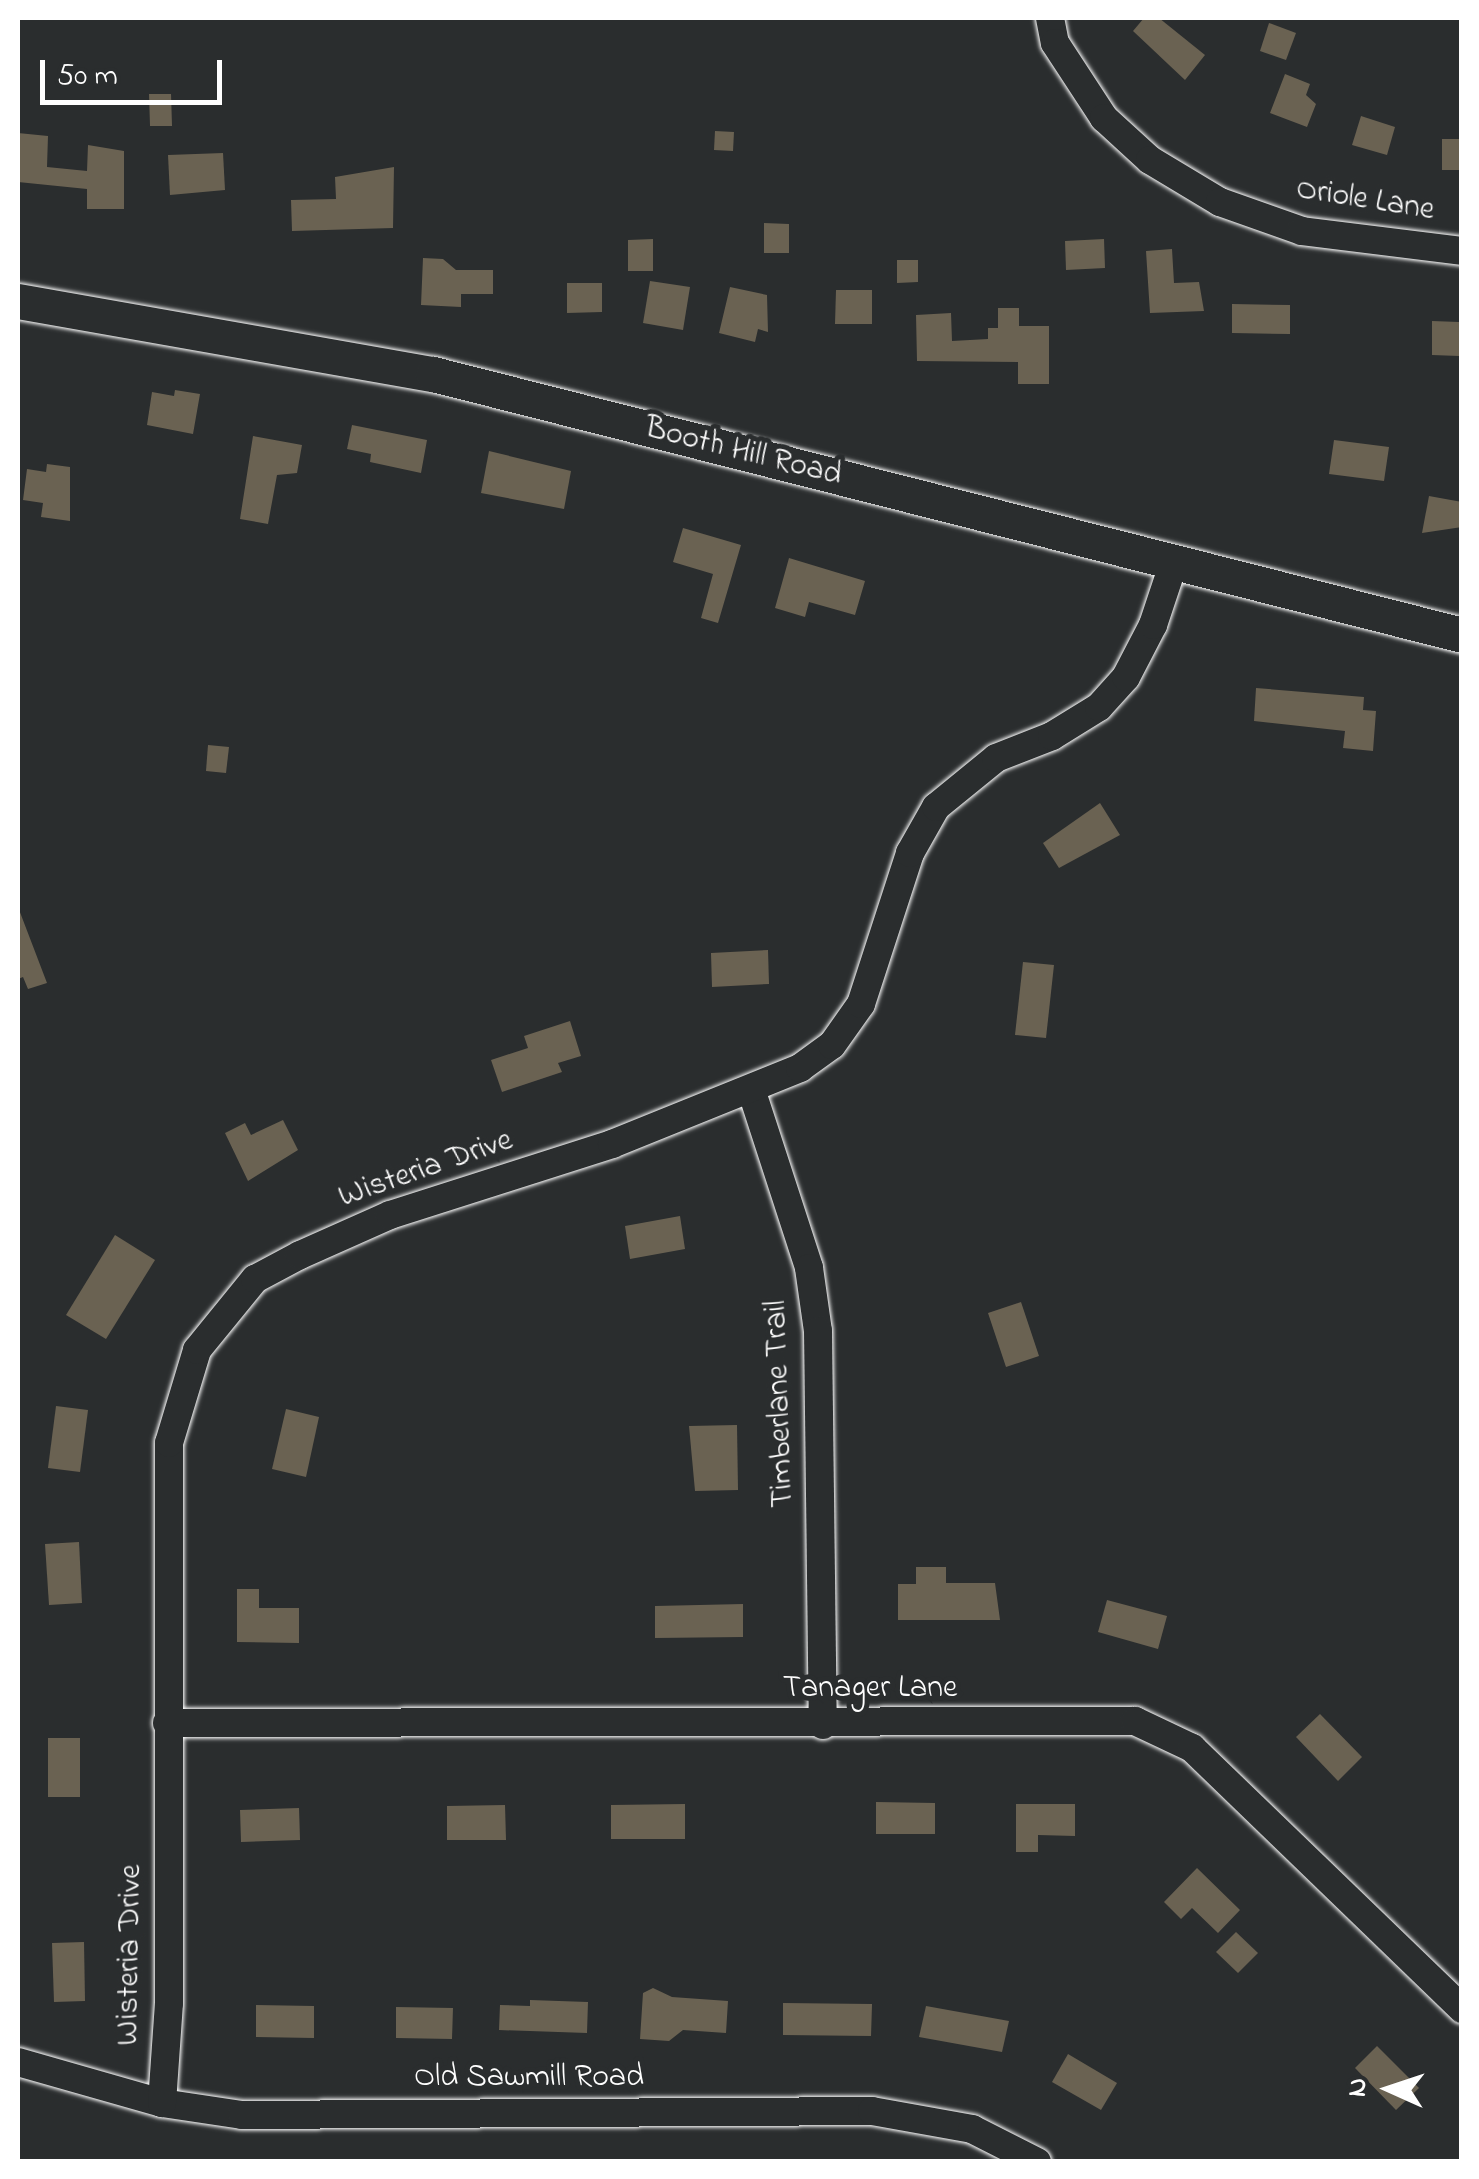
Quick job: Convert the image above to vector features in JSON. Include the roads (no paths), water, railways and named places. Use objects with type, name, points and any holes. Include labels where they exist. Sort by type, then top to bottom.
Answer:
[{"type":"street","name":"Oriole Lane","points":[[1050,18],[1055,43],[1104,118],[1150,160],[1220,202],[1302,231],[1462,252]]},
{"type":"street","name":"Booth Hill Road","points":[[18,301],[433,374],[1462,635]]},
{"type":"street","name":"Wisteria Drive","points":[[162,2103],[169,2003],[169,1442],[197,1350],[222,1314],[255,1279],[390,1215],[612,1144],[751,1089],[832,1046],[861,1004],[910,853],[936,807],[962,779],[1100,707],[1126,677],[1153,625],[1174,562]]},
{"type":"street","name":"Timberlane Trail","points":[[751,1089],[809,1268],[818,1332],[823,1725]]},
{"type":"street","name":"Tanager Lane","points":[[167,1723],[823,1725],[1135,1721],[1192,1748],[1462,2009]]},
{"type":"street","name":"Old Sawmill Road","points":[[18,2062],[162,2103],[242,2114],[872,2111],[972,2129],[1037,2162]]}]
